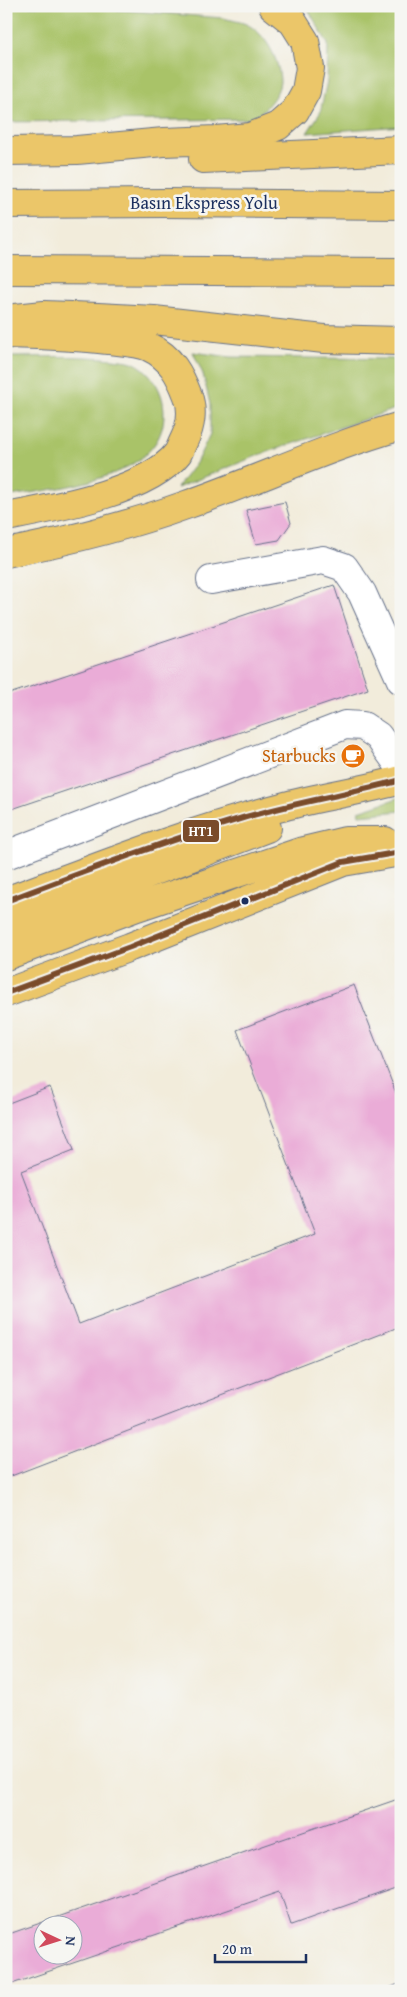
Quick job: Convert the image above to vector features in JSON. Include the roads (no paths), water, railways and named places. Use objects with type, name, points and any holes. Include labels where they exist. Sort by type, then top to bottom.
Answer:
[{"type":"main road","points":[[6,151],[77,150],[250,137],[278,126],[295,111],[306,91],[310,68],[305,41],[293,22],[273,6]]},
{"type":"main road","points":[[77,150],[122,156],[176,159],[401,150]]},
{"type":"main road","name":"Basın Ekspress Yolu","points":[[6,204],[401,204]]},
{"type":"main road","points":[[6,270],[401,272]]},
{"type":"main road","points":[[6,319],[44,316],[154,320],[324,339],[401,341]]},
{"type":"main road","points":[[6,334],[78,337],[133,343],[150,348],[168,359],[180,376],[191,404],[190,429],[178,453],[157,471],[134,484],[98,496],[6,517]]},
{"type":"main road","points":[[6,553],[129,523],[186,505],[359,438],[401,426]]},
{"type":"main road","points":[[6,901],[171,839],[284,806],[366,790],[401,780]]},
{"type":"main road","points":[[6,928],[366,790]]},
{"type":"main road","points":[[6,956],[137,907],[303,851],[345,841],[387,841],[401,844]]},
{"type":"main road","points":[[6,993],[130,947],[343,862],[401,852]]},
{"type":"lane","points":[[212,580],[324,560],[344,567],[362,593],[401,680]]},
{"type":"lane","points":[[6,855],[345,725],[363,726],[378,736],[401,768]]},
{"type":"place","name":"Starbucks","points":[[353,756]]}]
